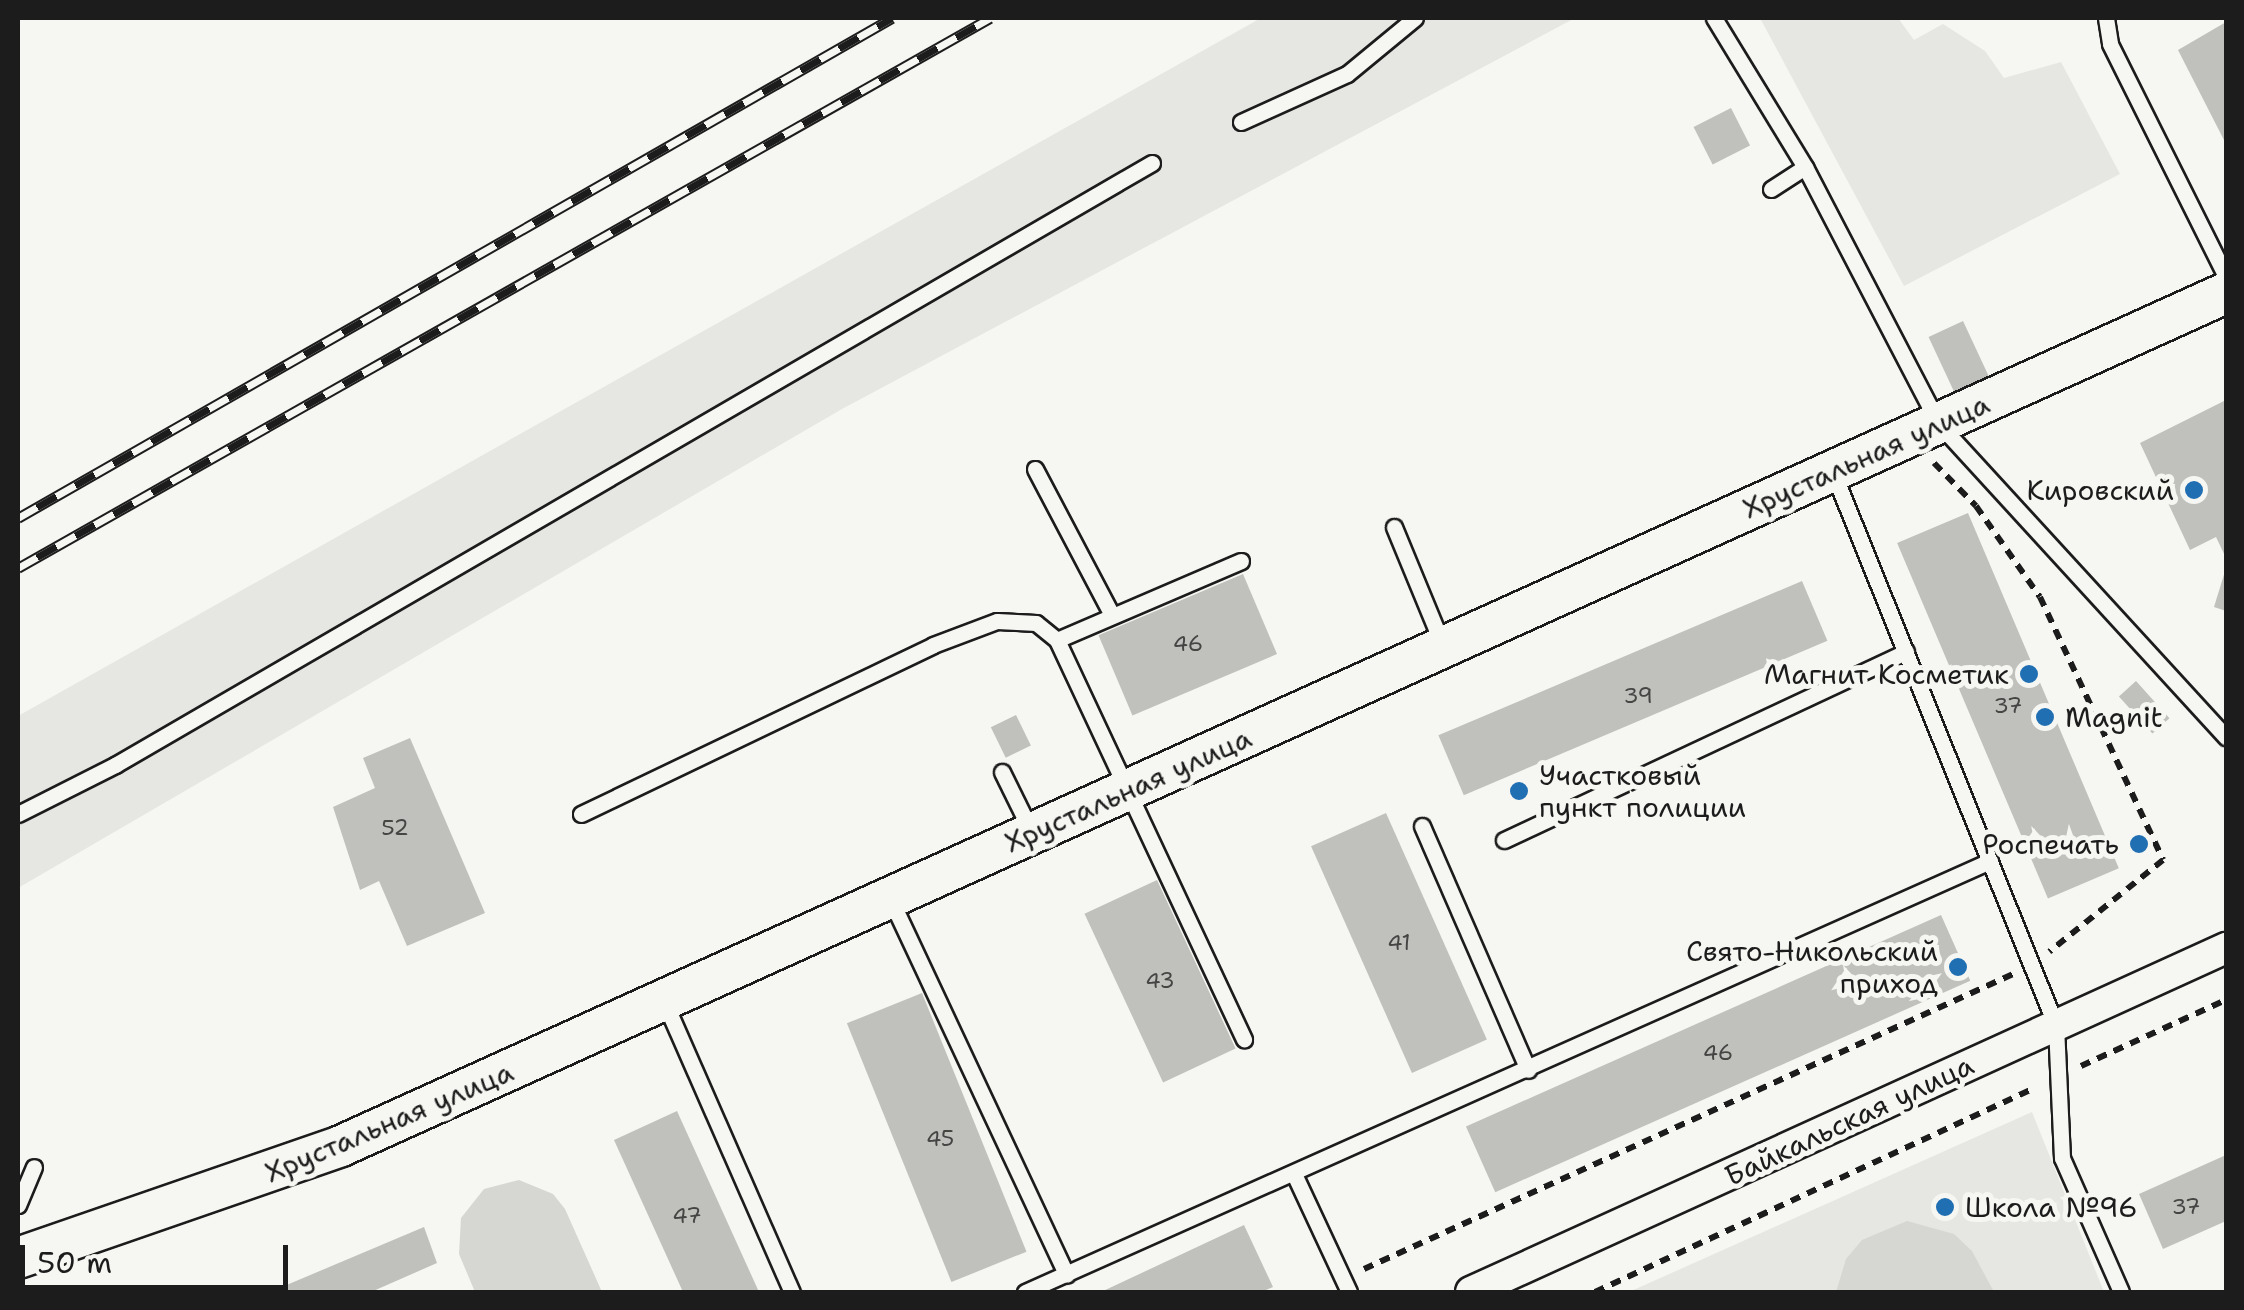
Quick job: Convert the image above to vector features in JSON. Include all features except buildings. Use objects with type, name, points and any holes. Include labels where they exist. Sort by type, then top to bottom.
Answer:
[{"type":"street","name":"Хрустальная улица","points":[[18,1258],[341,1146],[2226,293]]},
{"type":"street","name":"Байкальская улица","points":[[1472,1292],[2226,948]]},
{"type":"lane","points":[[1241,122],[1347,74],[1415,18]]},
{"type":"lane","points":[[1714,18],[1805,168],[1939,424],[2226,737]]},
{"type":"lane","points":[[2106,18],[2110,44],[2226,277]]},
{"type":"lane","points":[[18,814],[131,755],[1152,163]]},
{"type":"lane","points":[[1772,189],[1805,168]]},
{"type":"lane","points":[[1035,469],[1112,615]]},
{"type":"lane","points":[[1833,472],[2056,1026],[2062,1158],[2121,1292]]},
{"type":"lane","points":[[1394,528],[1443,646]]},
{"type":"lane","points":[[1057,640],[1241,560]]},
{"type":"lane","points":[[581,814],[981,627],[1036,623],[1057,640],[1244,1039]]},
{"type":"lane","points":[[1504,840],[1906,652]]},
{"type":"lane","points":[[1002,772],[1032,833]]},
{"type":"lane","points":[[1422,826],[1528,1070]]},
{"type":"lane","points":[[1025,1292],[1295,1176],[1990,861]]},
{"type":"lane","points":[[890,898],[1066,1275]]},
{"type":"lane","points":[[664,1001],[792,1292]]},
{"type":"lane","points":[[18,1205],[34,1168]]},
{"type":"lane","points":[[1295,1176],[1349,1292]]},
{"type":"path","points":[[1595,1292],[2226,1000]]},
{"type":"shaded area","points":[[1261,18],[1575,18],[842,409],[18,888],[18,716]]},
{"type":"shaded area","points":[[1760,18],[1898,18],[1914,40],[1943,24],[1985,51],[2004,78],[2061,62],[2120,174],[1904,286]]},
{"type":"shaded area","name":"Школа №96","points":[[2032,1112],[2104,1292],[1629,1292]]},
{"type":"shaded area","points":[[519,1180],[553,1194],[565,1209],[602,1292],[475,1292],[459,1254],[461,1218],[484,1189]]},
{"type":"shaded area","points":[[1907,1221],[1954,1234],[1972,1251],[1994,1292],[1836,1292],[1846,1259],[1862,1240]]},
{"type":"railway","points":[[18,518],[892,18]]},
{"type":"railway","points":[[18,568],[990,18]]},
{"type":"place","name":"Кировский","points":[[2194,490]]},
{"type":"place","name":"Магнит Косметик","points":[[2029,674]]},
{"type":"place","name":"Magnit","points":[[2045,717]]},
{"type":"place","name":"Участковый пункт полиции","points":[[1519,791]]},
{"type":"place","name":"Роспечать","points":[[2139,844]]},
{"type":"place","name":"Свято-Никольский приход","points":[[1958,967]]},
{"type":"place","name":"Школа №96","points":[[1945,1207]]}]
